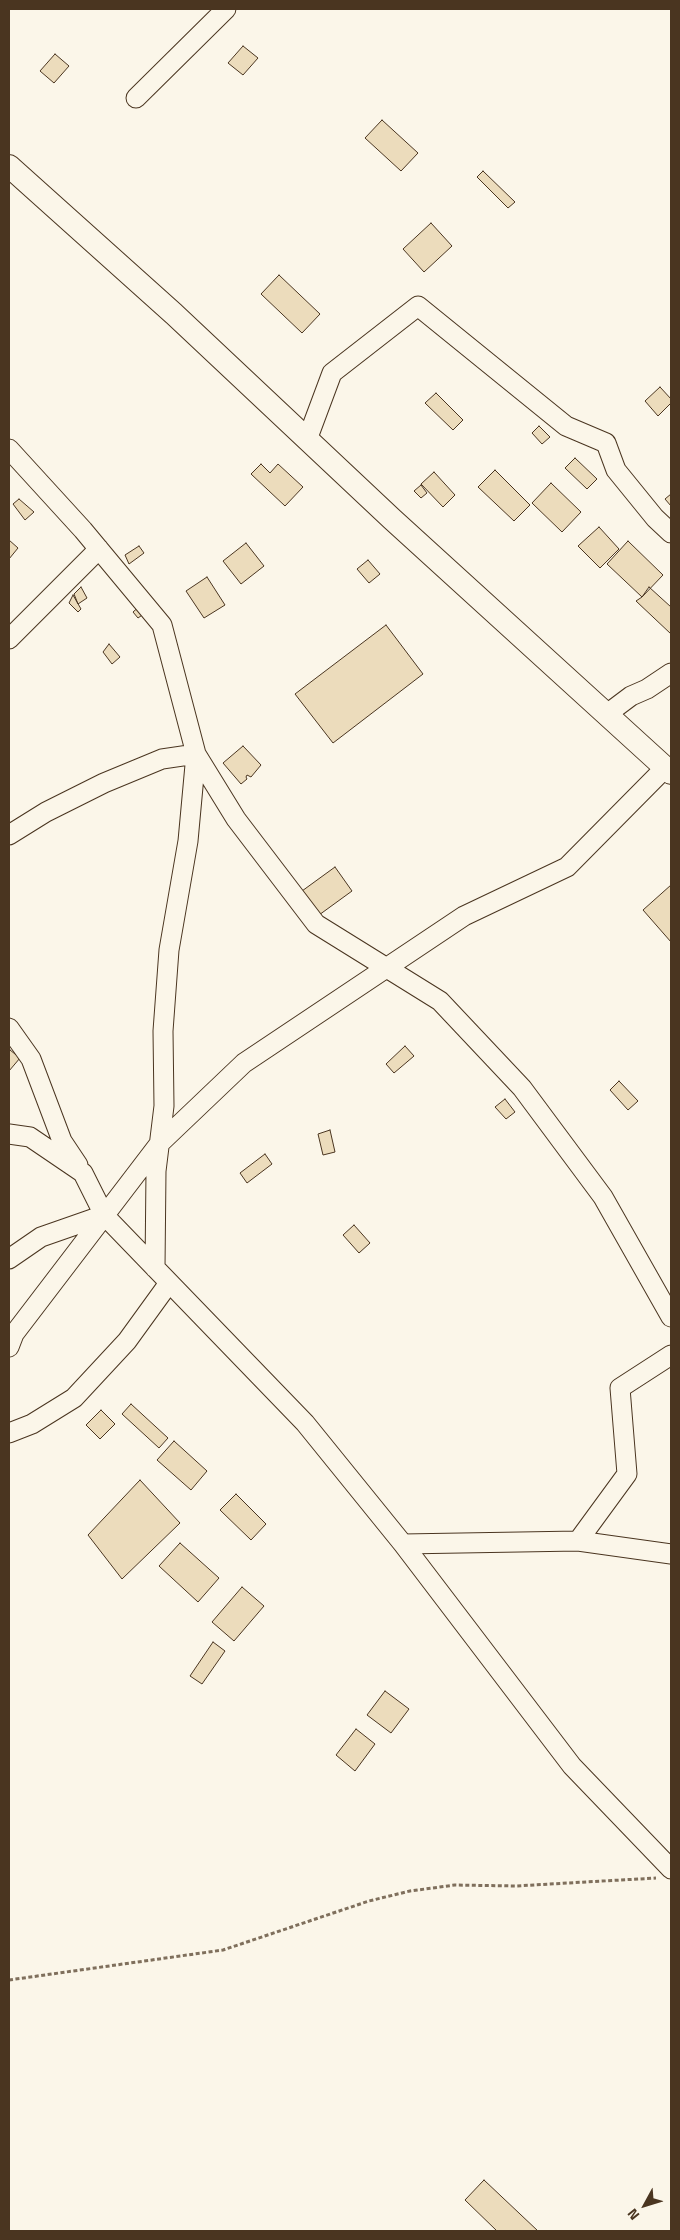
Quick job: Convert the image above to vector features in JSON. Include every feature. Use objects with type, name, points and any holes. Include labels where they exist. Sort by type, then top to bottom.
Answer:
[{"type":"main road","points":[[9,166],[174,314],[543,657],[668,770]]},
{"type":"street","points":[[136,98],[226,9]]},
{"type":"street","points":[[308,440],[332,373],[418,306],[566,426],[606,443],[616,470],[655,518],[671,533]]},
{"type":"street","points":[[9,449],[99,549],[162,625],[196,754],[236,819],[316,924],[440,1000],[522,1088],[603,1197],[671,1317]]},
{"type":"street","points":[[9,639],[99,549]]},
{"type":"street","points":[[607,714],[631,696],[647,689],[671,673]]},
{"type":"street","points":[[9,834],[46,812],[104,783],[162,759],[196,754]]},
{"type":"street","points":[[155,1268],[156,1171],[164,1106],[163,1031],[169,950],[188,841],[196,754]]},
{"type":"street","points":[[9,1347],[14,1334],[159,1144],[244,1063],[464,916],[567,867],[668,770]]},
{"type":"street","points":[[9,1028],[31,1059],[62,1141],[83,1173],[104,1215],[305,1423],[402,1544],[572,1766],[666,1874]]},
{"type":"street","points":[[9,1134],[30,1137],[83,1173]]},
{"type":"street","points":[[9,1258],[41,1237],[104,1215]]},
{"type":"street","points":[[9,1433],[32,1424],[74,1398],[127,1341],[170,1283]]},
{"type":"street","points":[[578,1541],[627,1474],[620,1388],[671,1355]]},
{"type":"street","points":[[402,1544],[578,1541],[671,1554]]},
{"type":"path","points":[[9,1980],[223,1950],[369,1901],[410,1892],[455,1885],[516,1886],[666,1874]]},
{"type":"building","points":[[243,46],[258,58],[243,75],[228,63]]},
{"type":"building","points":[[55,54],[69,66],[54,83],[40,71]]},
{"type":"building","points":[[382,120],[418,153],[401,171],[365,138]]},
{"type":"building","points":[[483,171],[515,202],[508,208],[477,177]]},
{"type":"building","points":[[431,223],[452,246],[424,272],[403,249]]},
{"type":"building","points":[[279,275],[320,314],[302,333],[261,294]]},
{"type":"building","points":[[660,387],[671,399],[671,403],[658,416],[645,401]]},
{"type":"building","points":[[436,393],[463,420],[453,430],[425,403]]},
{"type":"building","points":[[539,426],[550,437],[542,444],[532,433]]},
{"type":"building","points":[[575,458],[597,479],[587,489],[565,468]]},
{"type":"building","points":[[261,464],[270,473],[278,464],[303,487],[285,506],[251,474]]},
{"type":"building","points":[[495,470],[530,505],[514,521],[478,487]]},
{"type":"building","points":[[434,472],[455,495],[443,507],[421,484]]},
{"type":"building","points":[[551,483],[581,512],[562,532],[532,503]]},
{"type":"building","points":[[421,485],[427,493],[421,498],[414,491]]},
{"type":"building","points":[[671,494],[671,506],[665,499]]},
{"type":"building","points":[[19,499],[34,512],[25,520],[13,504]]},
{"type":"building","points":[[599,527],[619,549],[600,568],[578,546]]},
{"type":"building","points":[[9,540],[18,548],[9,559]]},
{"type":"building","points":[[628,541],[663,575],[642,597],[607,564]]},
{"type":"building","points":[[246,543],[264,566],[241,584],[223,561]]},
{"type":"building","points":[[139,546],[144,553],[129,564],[125,555]]},
{"type":"building","points":[[368,560],[380,574],[369,583],[357,569]]},
{"type":"building","points":[[207,577],[225,605],[204,618],[186,591]]},
{"type":"building","points":[[81,587],[87,598],[78,604],[74,594]]},
{"type":"building","points":[[649,587],[671,607],[671,634],[636,601],[642,597]]},
{"type":"building","points":[[73,595],[81,609],[78,612],[69,603]]},
{"type":"building","points":[[141,605],[145,613],[138,618],[133,612]]},
{"type":"building","points":[[386,625],[423,674],[333,743],[295,694]]},
{"type":"building","points":[[109,644],[120,657],[112,664],[103,652]]},
{"type":"building","points":[[243,746],[261,765],[251,777],[247,775],[247,779],[241,784],[223,763]]},
{"type":"building","points":[[335,867],[352,891],[319,915],[302,891]]},
{"type":"building","points":[[671,885],[671,942],[643,910]]},
{"type":"building","points":[[405,1046],[414,1056],[394,1073],[386,1064]]},
{"type":"building","points":[[10,1050],[20,1058],[9,1071],[9,1052]]},
{"type":"building","points":[[619,1081],[638,1101],[628,1110],[610,1090]]},
{"type":"building","points":[[505,1099],[515,1112],[506,1119],[495,1107]]},
{"type":"building","points":[[330,1130],[335,1152],[323,1155],[318,1134]]},
{"type":"building","points":[[265,1154],[272,1164],[247,1183],[240,1173]]},
{"type":"building","points":[[354,1225],[370,1243],[359,1253],[343,1235]]},
{"type":"building","points":[[131,1404],[168,1438],[159,1448],[122,1414]]},
{"type":"building","points":[[101,1410],[115,1424],[100,1439],[86,1425]]},
{"type":"building","points":[[174,1441],[207,1471],[191,1490],[157,1460]]},
{"type":"building","points":[[140,1480],[180,1523],[122,1579],[88,1535]]},
{"type":"building","points":[[236,1494],[266,1524],[251,1540],[220,1510]]},
{"type":"building","points":[[180,1543],[219,1578],[198,1602],[159,1566]]},
{"type":"building","points":[[242,1587],[264,1606],[234,1641],[212,1622]]},
{"type":"building","points":[[213,1642],[225,1651],[202,1684],[190,1676]]},
{"type":"building","points":[[385,1691],[409,1709],[391,1733],[367,1715]]},
{"type":"building","points":[[356,1729],[375,1744],[355,1771],[336,1755]]},
{"type":"building","points":[[484,2180],[538,2231],[497,2231],[465,2200]]}]
